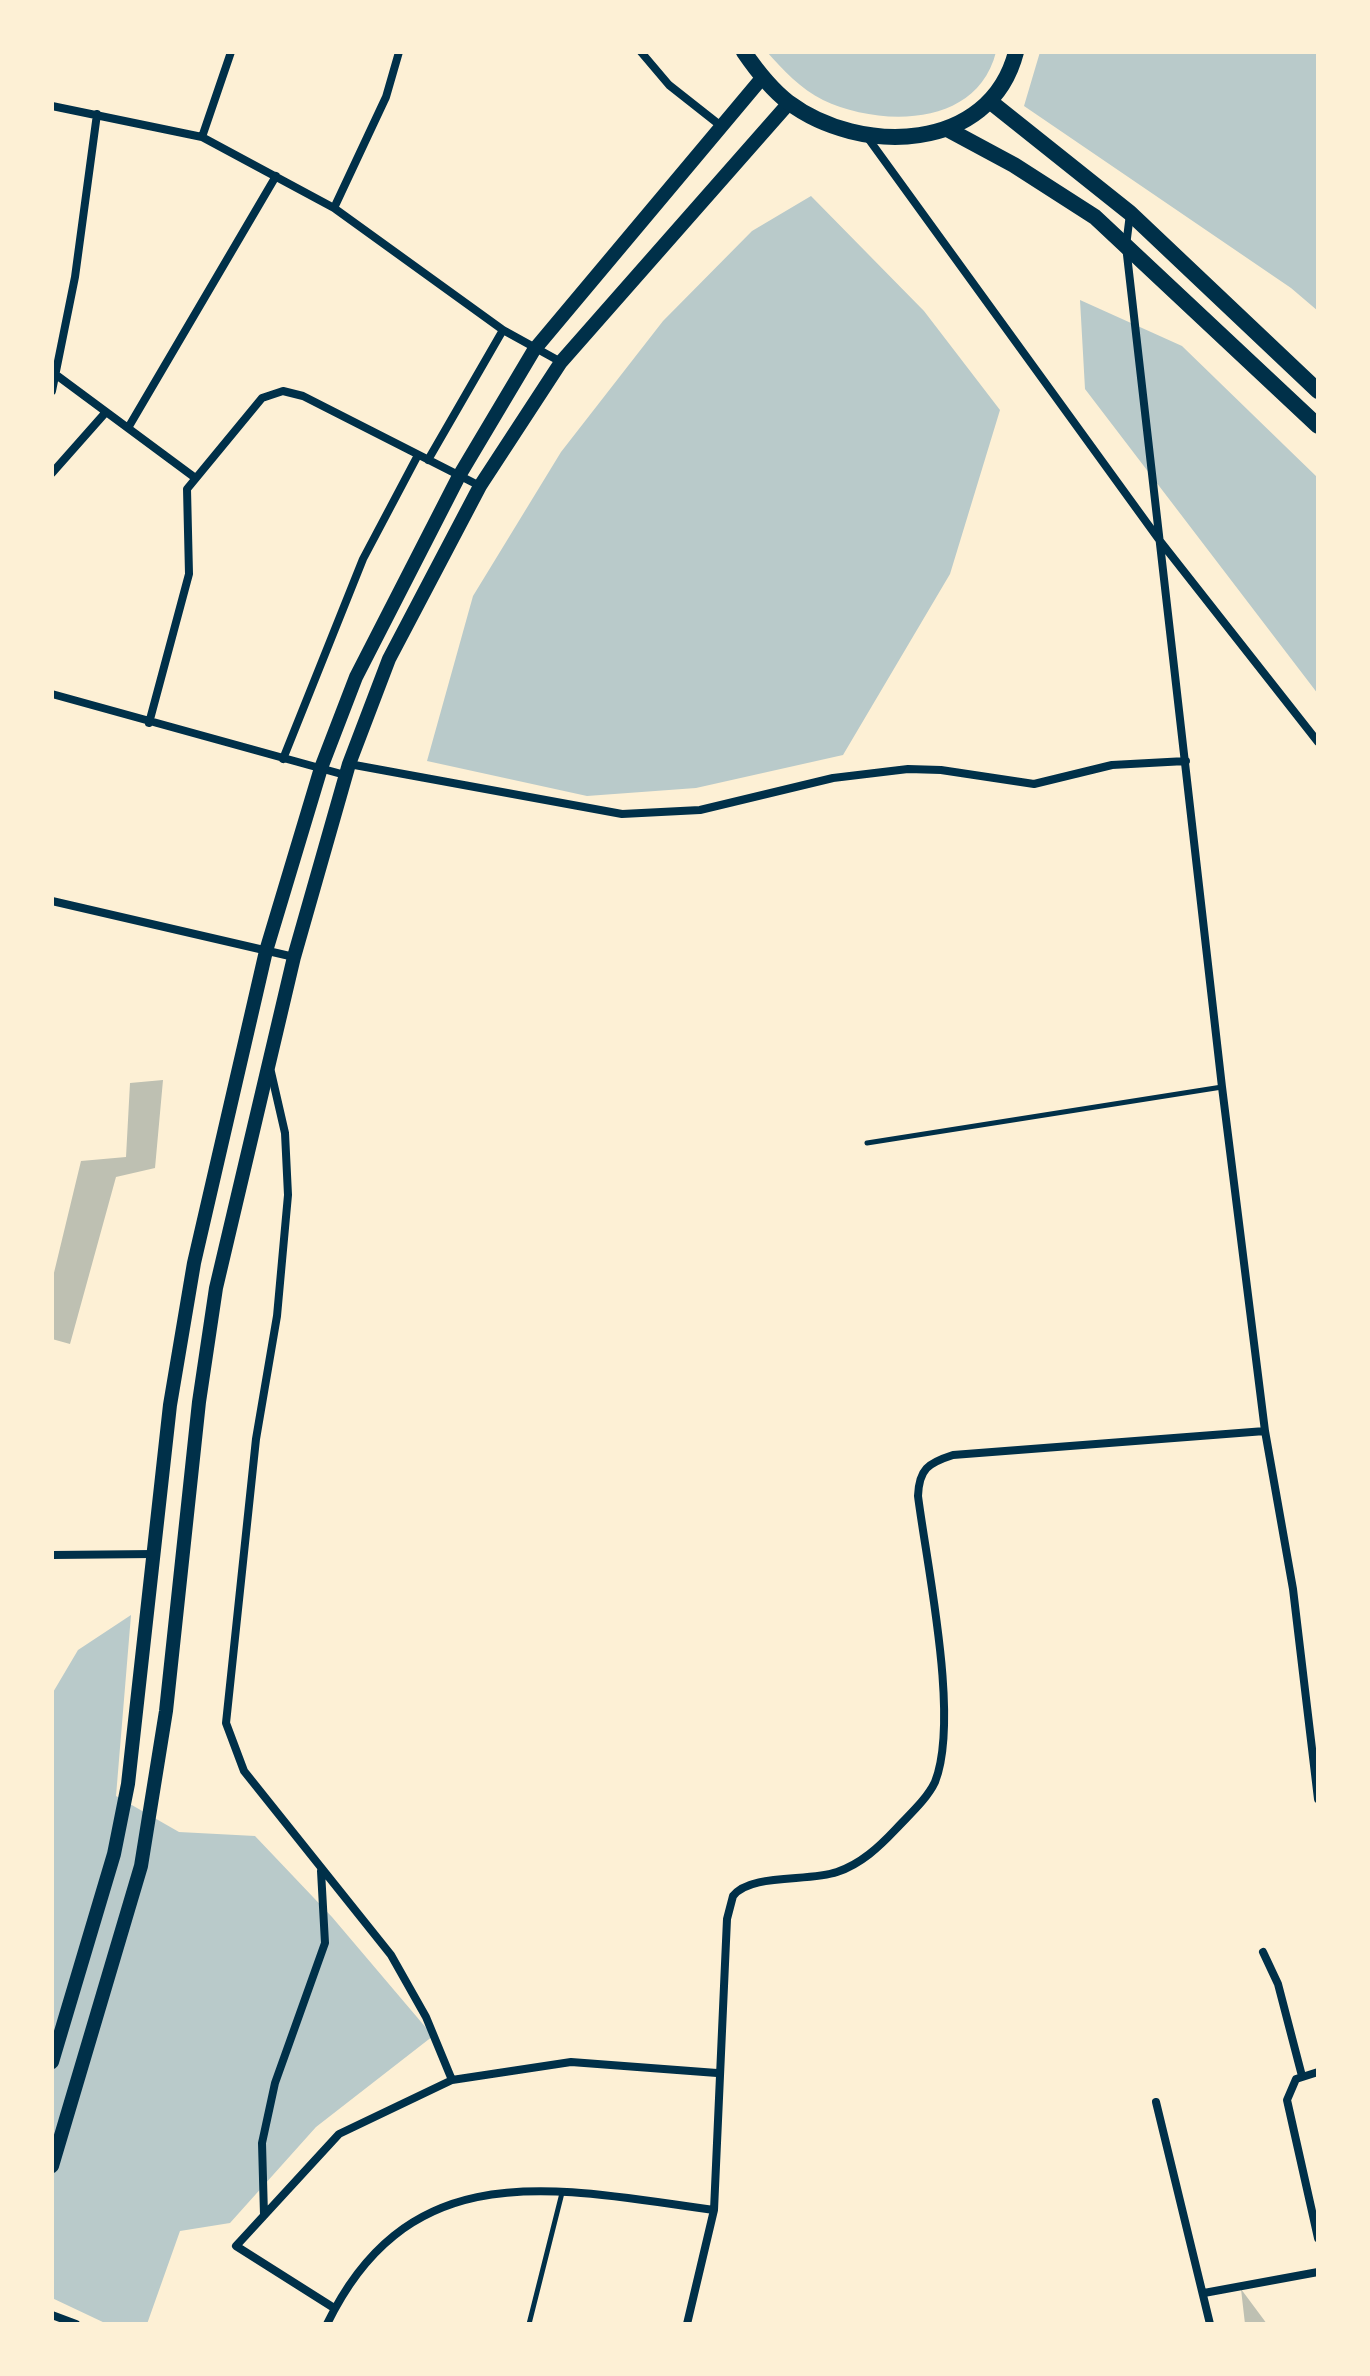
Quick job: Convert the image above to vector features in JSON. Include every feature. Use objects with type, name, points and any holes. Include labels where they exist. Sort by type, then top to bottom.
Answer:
[{"type":"main road","points":[[744,52],[762,78],[789,103],[838,126],[864,133],[924,134],[949,130],[966,123],[992,103],[1004,85],[1016,52]]},
{"type":"main road","points":[[992,103],[1130,213],[1318,391]]},
{"type":"main road","points":[[949,130],[1014,165],[1095,217],[1318,426]]},
{"type":"street","points":[[202,137],[231,52]]},
{"type":"street","points":[[334,208],[386,97],[399,52]]},
{"type":"street","points":[[641,52],[669,85],[721,126]]},
{"type":"street","points":[[52,2062],[114,1854],[125,1798],[170,1405],[194,1263],[266,951],[321,768],[356,677],[459,476],[534,350],[762,78]]},
{"type":"street","points":[[52,2166],[141,1866],[166,1711],[199,1402],[216,1288],[294,957],[347,769],[389,659],[480,486],[561,362],[789,103]]},
{"type":"street","points":[[52,106],[202,137],[334,208],[503,330],[534,350],[561,362]]},
{"type":"street","points":[[52,391],[75,277],[97,114]]},
{"type":"street","points":[[864,133],[1160,541],[1318,742]]},
{"type":"street","points":[[128,428],[276,176]]},
{"type":"street","points":[[1130,213],[1126,246],[1222,1087],[1265,1431],[1293,1589],[1318,1799]]},
{"type":"street","points":[[428,460],[503,330]]},
{"type":"street","points":[[55,374],[194,477]]},
{"type":"street","points":[[149,723],[189,574],[185,499],[194,477],[255,403],[274,392],[303,396],[480,486]]},
{"type":"street","points":[[52,473],[106,412]]},
{"type":"street","points":[[283,759],[363,559],[418,455]]},
{"type":"street","points":[[52,694],[321,768],[347,769],[622,814],[700,810],[833,778],[908,769],[941,770],[1034,784],[1112,765],[1186,761]]},
{"type":"street","points":[[52,901],[294,957]]},
{"type":"street","points":[[269,1063],[285,1133],[288,1195],[277,1316],[256,1439],[226,1723],[244,1771],[391,1955],[426,2017],[452,2080]]},
{"type":"street","points":[[687,2324],[714,2210],[717,2073],[727,1919],[733,1896],[748,1885],[811,1879],[851,1866],[879,1847],[912,1811],[933,1786],[941,1763],[944,1695],[918,1496],[922,1470],[933,1461],[953,1455],[1265,1431]]},
{"type":"street","points":[[52,1555],[154,1554]]},
{"type":"street","points":[[264,2216],[262,2143],[275,2083],[325,1943],[321,1870]]},
{"type":"street","points":[[1263,1952],[1278,1984],[1302,2076]]},
{"type":"street","points":[[334,2308],[236,2246],[339,2134],[452,2080],[571,2062],[717,2073]]},
{"type":"street","points":[[1318,2072],[1296,2079],[1287,2100],[1318,2238]]},
{"type":"street","points":[[1156,2102],[1210,2324]]},
{"type":"street","points":[[327,2324],[334,2308],[388,2242],[438,2208],[485,2193],[563,2190],[714,2210]]},
{"type":"street","points":[[1204,2293],[1318,2272]]},
{"type":"street","points":[[52,2315],[76,2324]]},
{"type":"lane","points":[[867,1143],[1222,1087]]},
{"type":"lane","points":[[529,2324],[563,2190]]},
{"type":"shaded area","points":[[767,52],[996,52],[985,77],[969,95],[948,108],[924,115],[898,117],[871,115],[823,100],[800,85]]},
{"type":"shaded area","points":[[1040,52],[1318,52],[1318,311],[1291,288],[1024,106]]},
{"type":"shaded area","points":[[811,196],[924,311],[1000,410],[950,574],[843,755],[696,788],[587,796],[427,761],[473,596],[561,452],[663,321],[752,231]]},
{"type":"shaded area","points":[[1080,300],[1182,346],[1318,478],[1318,694],[1085,389]]},
{"type":"shaded area","points":[[131,1615],[116,1796],[179,1832],[255,1836],[332,1917],[433,2036],[316,2127],[230,2223],[180,2231],[147,2324],[107,2324],[52,2298],[52,1694],[78,1650]]},
{"type":"building","points":[[163,1080],[155,1168],[116,1177],[70,1344],[52,1339],[52,1281],[81,1161],[126,1157],[130,1083]]},
{"type":"building","points":[[1241,2289],[1267,2324],[1245,2324]]}]
